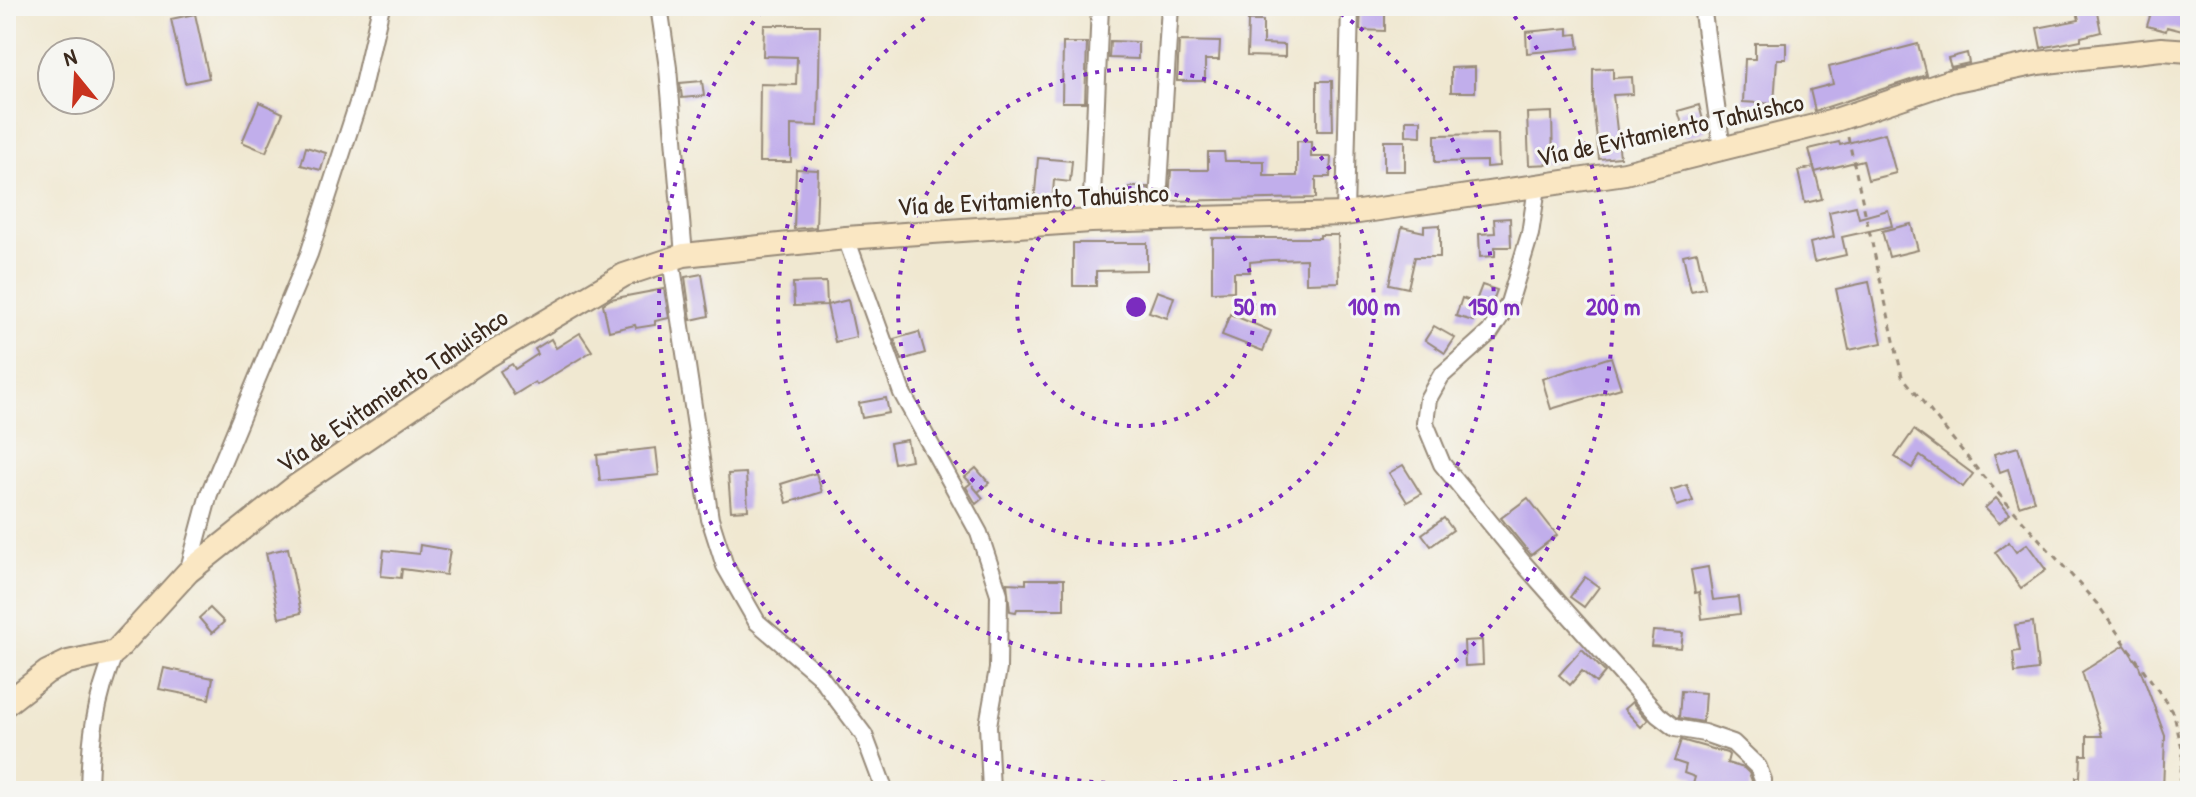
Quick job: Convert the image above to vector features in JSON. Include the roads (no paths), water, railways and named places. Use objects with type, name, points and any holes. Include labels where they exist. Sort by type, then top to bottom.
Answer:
[{"type":"main road","name":"Vía de Evitamiento Tahuishco","points":[[115,652],[188,572],[296,486],[486,357],[624,275],[677,258],[846,238],[1091,221],[1345,214],[1625,173],[1843,118],[1951,81],[2038,63],[2161,49],[2190,51]]},
{"type":"main road","points":[[6,704],[47,672],[68,662],[115,652]]},
{"type":"street","points":[[188,572],[209,494],[309,254],[360,97],[381,6]]},
{"type":"street","points":[[659,6],[668,68],[677,258],[710,519],[725,566],[757,622],[819,675],[864,735],[885,791]]},
{"type":"street","points":[[1091,221],[1100,6]]},
{"type":"street","points":[[1157,219],[1170,6]]},
{"type":"street","points":[[1345,214],[1350,6]]},
{"type":"street","points":[[1702,6],[1722,149]]},
{"type":"street","points":[[1537,187],[1530,234],[1509,303],[1490,332],[1441,376],[1428,399],[1425,423],[1442,464],[1524,564],[1658,715],[1675,728],[1704,733],[1733,743],[1758,767],[1763,780],[1761,791]]},
{"type":"street","points":[[846,238],[902,393],[979,533],[999,594],[998,669],[988,725],[991,791]]},
{"type":"street","points":[[89,791],[90,737],[102,682],[115,652]]}]
